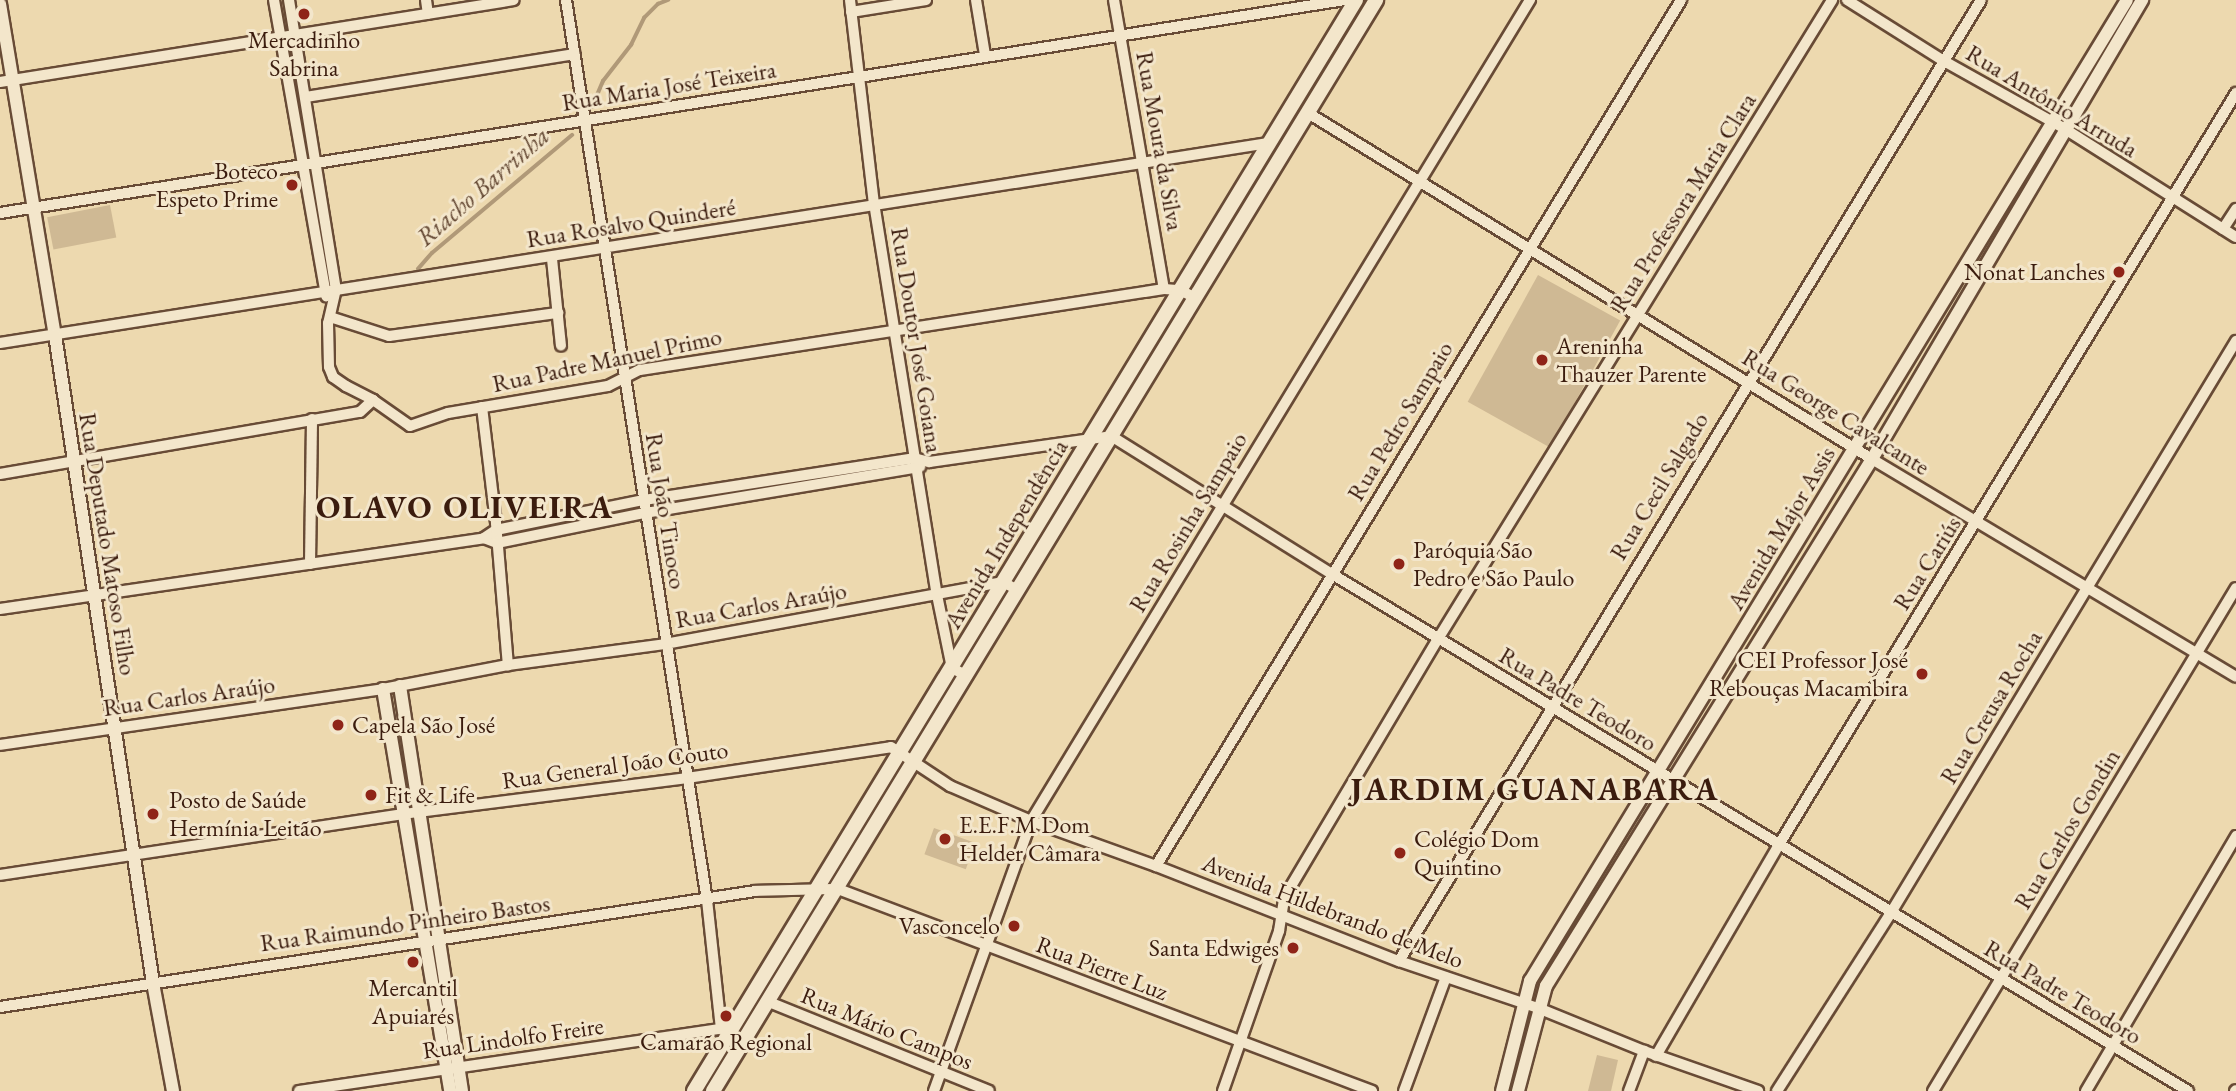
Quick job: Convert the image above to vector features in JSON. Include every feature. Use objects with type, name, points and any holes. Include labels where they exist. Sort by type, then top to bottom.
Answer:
[{"type":"main road","name":"Avenida Independência","points":[[694,1091],[727,1028],[817,890],[902,752],[1356,0]]},
{"type":"main road","name":"Avenida Independência","points":[[713,1091],[915,764],[1376,0]]},
{"type":"street","points":[[274,0],[324,290],[331,305]]},
{"type":"street","points":[[289,0],[336,289],[330,317],[389,336],[558,313]]},
{"type":"street","points":[[426,0],[428,14]]},
{"type":"street","points":[[6,81],[514,0]]},
{"type":"street","name":"Rua João Tinoco","points":[[566,0],[727,1028]]},
{"type":"street","name":"Rua Doutor José Goiana","points":[[850,0],[874,204],[937,595],[952,668]]},
{"type":"street","points":[[851,12],[926,0]]},
{"type":"street","points":[[976,0],[985,55]]},
{"type":"street","name":"Rua Moura da Silva","points":[[1114,0],[1164,289]]},
{"type":"street","name":"Rua Maria José Teixeira","points":[[0,213],[302,163],[585,121],[859,75],[1345,0]]},
{"type":"street","name":"Rua Rosinha Sampaio","points":[[934,1091],[1031,821],[1530,0]]},
{"type":"street","name":"Rua Pedro Sampaio","points":[[1156,866],[1528,248],[1681,0]]},
{"type":"street","name":"Rua Professora Maria Clara","points":[[1223,1091],[1279,931],[1284,898],[1438,639],[1832,0]]},
{"type":"street","name":"Rua Antônio Arruda","points":[[1847,0],[1944,61],[2065,129],[2236,237]]},
{"type":"street","name":"Rua Cecil Salgado","points":[[1399,961],[1747,381],[1981,0]]},
{"type":"street","name":"Avenida Major Assis","points":[[1502,1091],[1530,981],[1948,290],[2127,0]]},
{"type":"street","name":"Avenida Major Assis","points":[[1518,1091],[1546,986],[1872,459],[2143,0]]},
{"type":"street","name":"Rua Deputado Matoso Filho","points":[[0,4],[6,81],[33,208],[55,335],[153,983],[173,1091]]},
{"type":"street","points":[[306,97],[575,54]]},
{"type":"street","name":"Rua Cariús","points":[[1656,1056],[1780,843],[2236,93]]},
{"type":"street","name":"Rua George Cavalcante","points":[[1308,113],[1418,183],[1872,459],[2236,677]]},
{"type":"street","name":"Rua Rosalvo Quinderé","points":[[0,344],[324,290],[605,250],[874,204],[1268,143]]},
{"type":"street","points":[[2224,229],[2236,209]]},
{"type":"street","points":[[552,258],[561,346]]},
{"type":"street","name":"Rua Padre Manuel Primo","points":[[330,317],[328,355],[331,373],[345,386],[373,400],[410,426],[438,415],[608,386],[640,370],[1164,289],[1180,290],[1195,298]]},
{"type":"street","points":[[1948,290],[1966,302]]},
{"type":"street","name":"Rua Creusa Rocha","points":[[1777,1091],[1892,911],[2236,341]]},
{"type":"street","points":[[0,474],[360,412],[373,400]]},
{"type":"street","points":[[482,407],[508,665]]},
{"type":"street","points":[[310,564],[312,419]]},
{"type":"street","points":[[497,536],[644,500],[914,458],[929,462],[1111,436]]},
{"type":"street","name":"Rua Padre Teodoro","points":[[1111,436],[1438,639],[1780,843],[2110,1047],[2188,1091]]},
{"type":"street","points":[[0,609],[785,492],[916,470],[929,462]]},
{"type":"street","points":[[784,480],[785,492]]},
{"type":"street","points":[[1003,582],[1019,591]]},
{"type":"street","name":"Rua Carlos Araújo","points":[[0,745],[383,690],[508,665],[665,644],[1003,582]]},
{"type":"street","name":"Rua Carlos Gondin","points":[[1933,1091],[2236,588]]},
{"type":"street","points":[[1757,609],[1774,620]]},
{"type":"street","points":[[952,668],[967,676]]},
{"type":"street","points":[[400,686],[419,812],[432,940],[453,1068],[462,1091]]},
{"type":"street","points":[[383,690],[403,814],[432,940]]},
{"type":"street","name":"Rua General João Couto","points":[[0,875],[403,814],[687,778],[886,748],[902,752]]},
{"type":"street","name":"Avenida Hildebrando de Melo","points":[[902,752],[915,764],[950,786],[1031,821],[1156,866],[1399,961],[1538,1008],[1656,1056],[1758,1091]]},
{"type":"street","points":[[2086,1091],[2236,836]]},
{"type":"street","name":"Rua Pierre Luz","points":[[817,890],[838,890],[1372,1091]]},
{"type":"street","name":"Rua Raimundo Pinheiro Bastos","points":[[0,1007],[755,891],[817,890]]},
{"type":"street","points":[[1404,1091],[1446,977]]},
{"type":"street","name":"Rua Mário Campos","points":[[769,1002],[989,1091]]},
{"type":"street","name":"Rua Lindolfo Freire","points":[[299,1091],[727,1028]]},
{"type":"street","points":[[1629,1091],[1644,1051]]},
{"type":"street","points":[[450,1091],[453,1068]]},
{"type":"shaded area","points":[[110,205],[116,237],[53,250],[47,217]]},
{"type":"shaded area","name":"Areninha Thauzer Parente","points":[[1538,275],[1620,321],[1550,447],[1468,402]]},
{"type":"shaded area","points":[[934,828],[975,843],[966,869],[924,854]]},
{"type":"shaded area","points":[[1597,1055],[1618,1060],[1611,1091],[1588,1091]]},
{"type":"waterway","name":"Riacho Barrinha","points":[[592,107],[603,81],[631,45],[644,18],[658,4],[668,0]]},
{"type":"waterway","name":"Riacho Barrinha","points":[[418,269],[432,253],[572,135]]},
{"type":"place","name":"Mercadinho Sabrina","points":[[304,14]]},
{"type":"place","name":"Boteco Espeto Prime","points":[[292,185]]},
{"type":"place","name":"Nonat Lanches","points":[[2119,272]]},
{"type":"place","name":"Areninha Thauzer Parente","points":[[1542,360]]},
{"type":"place","name":"Paróquia São Pedro e São Paulo","points":[[1399,564]]},
{"type":"place","name":"CEI Professor José Rebouças Macambira","points":[[1922,674]]},
{"type":"place","name":"Capela São José","points":[[338,725]]},
{"type":"place","name":"Fit & Life","points":[[371,795]]},
{"type":"place","name":"Posto de Saúde Hermínia Leitão","points":[[153,814]]},
{"type":"place","name":"E.E.F.M Dom Helder Câmara","points":[[945,839]]},
{"type":"place","name":"Colégio Dom Quintino","points":[[1400,853]]},
{"type":"place","name":"Vasconcelo","points":[[1014,926]]},
{"type":"place","name":"Santa Edwiges","points":[[1293,948]]},
{"type":"place","name":"Mercantil Apuiarés","points":[[413,962]]},
{"type":"place","name":"Camarão Regional","points":[[726,1016]]},
{"type":"district","name":"OLAVO OLIVEIRA","points":[[465,507]]},
{"type":"district","name":"JARDIM GUANABARA","points":[[1535,789]]}]
